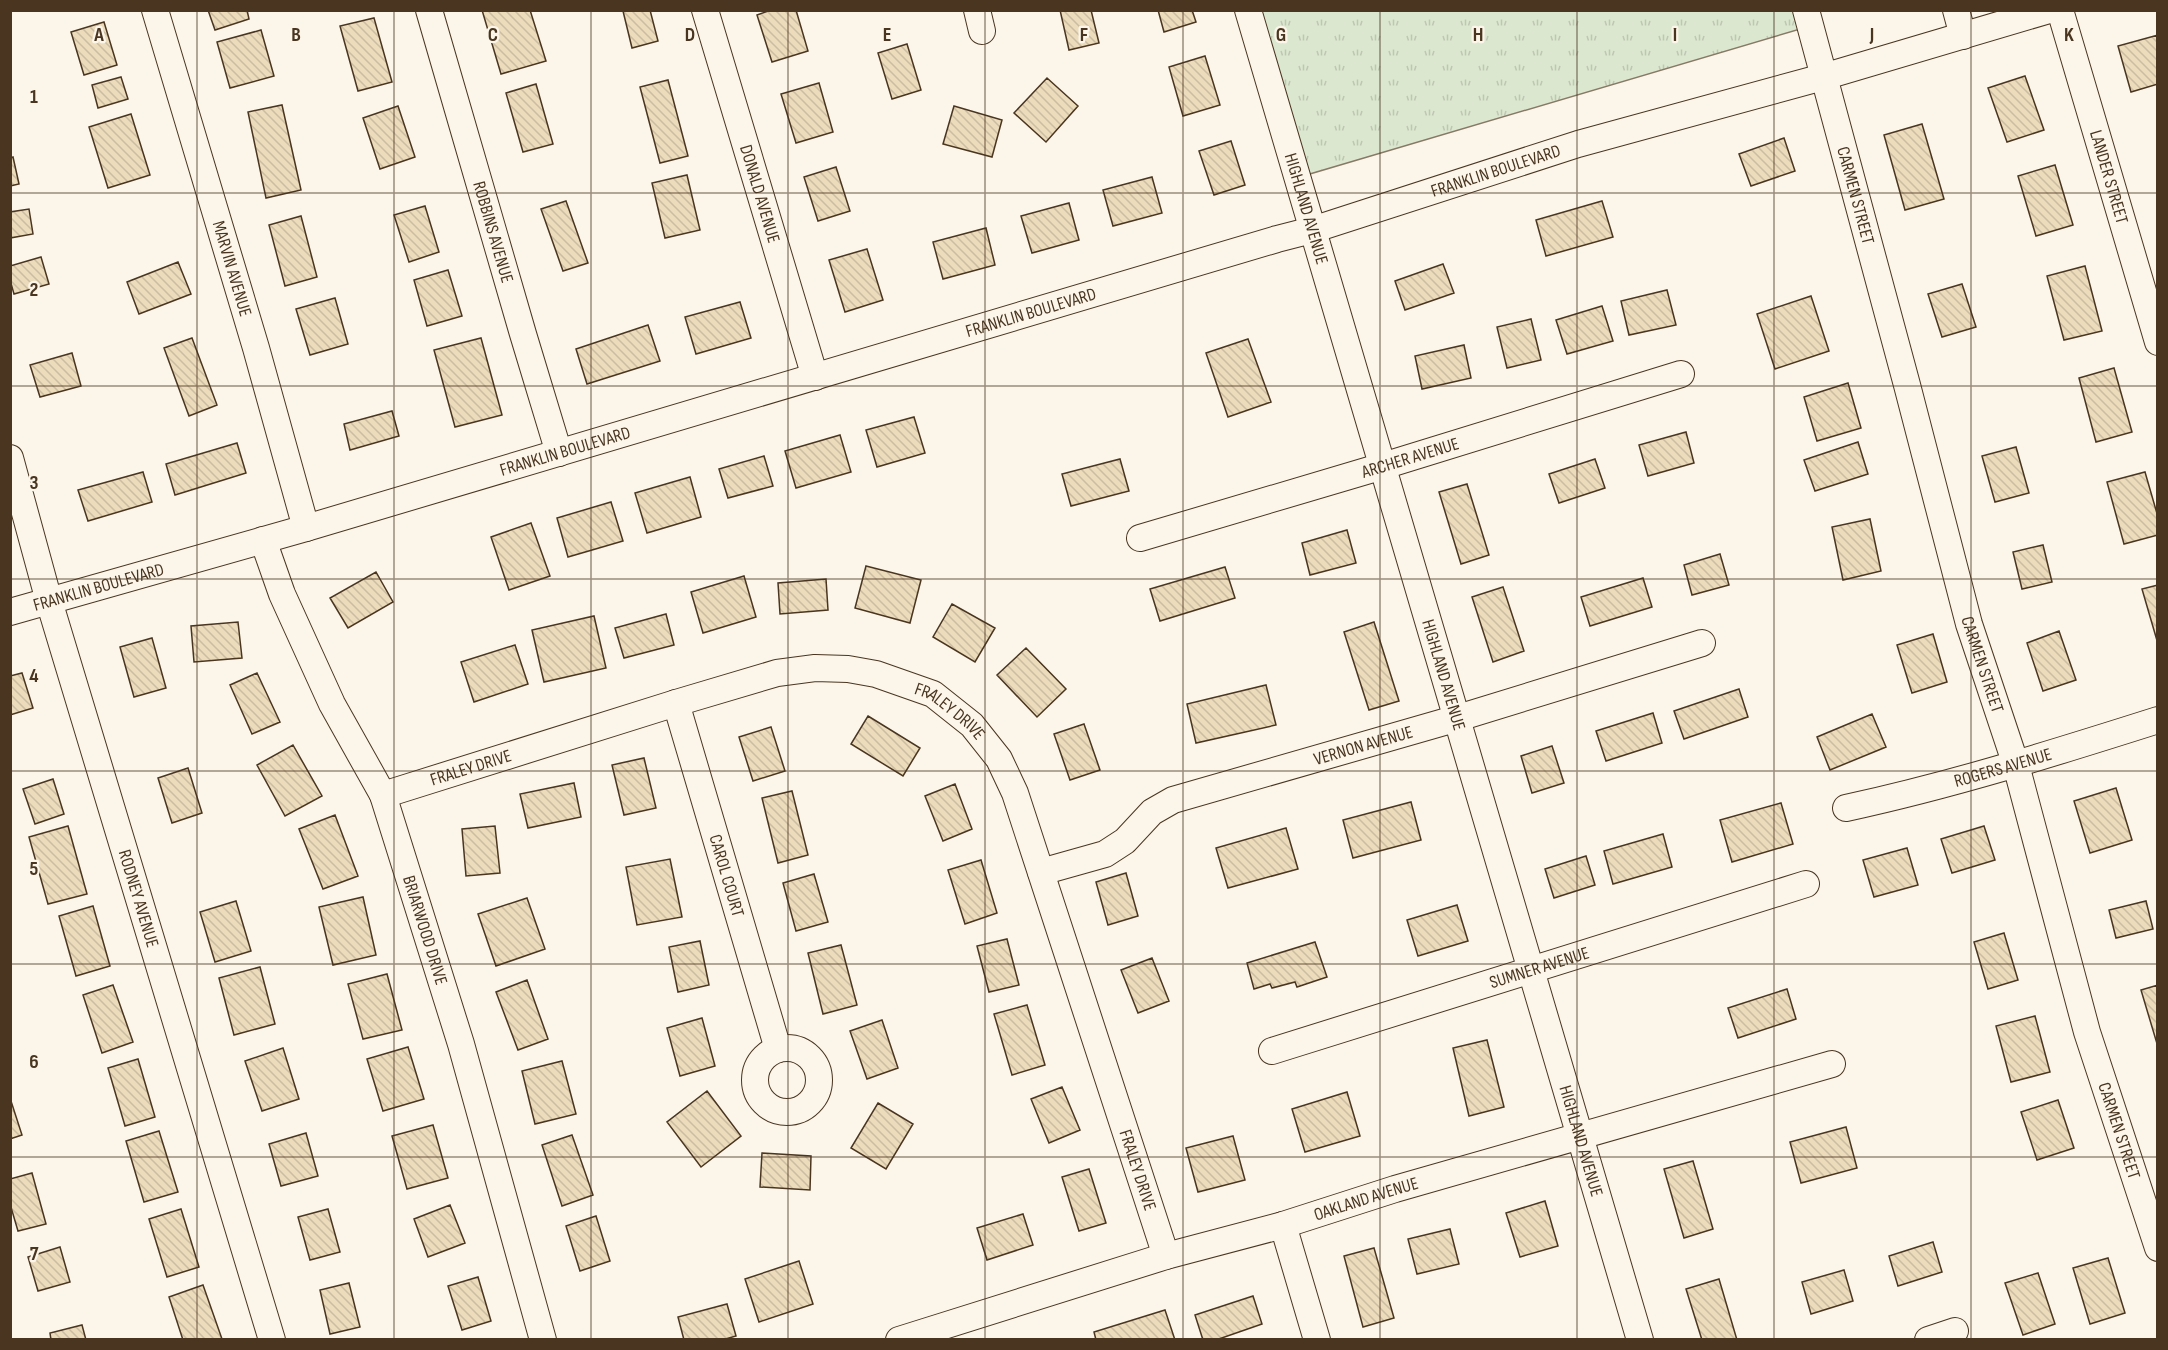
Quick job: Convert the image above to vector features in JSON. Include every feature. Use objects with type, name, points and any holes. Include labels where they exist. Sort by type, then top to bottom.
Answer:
[{"type":"street","name":"MARVIN AVENUE","points":[[155,10],[256,348],[306,528]]},
{"type":"street","name":"ROBBINS AVENUE","points":[[429,10],[559,453]]},
{"type":"street","name":"DONALD AVENUE","points":[[705,10],[815,377]]},
{"type":"street","name":"HIGHLAND AVENUE","points":[[1248,10],[1640,1340]]},
{"type":"street","name":"CARMEN STREET","points":[[1806,10],[1969,624],[2016,765],[2086,1032],[2157,1248]]},
{"type":"street","points":[[1956,10],[1963,36]]},
{"type":"street","name":"FRANKLIN BOULEVARD","points":[[10,612],[306,528],[1312,230],[1578,144],[1823,77],[2049,10]]},
{"type":"street","name":"LANDER STREET","points":[[2060,10],[2157,342]]},
{"type":"street","name":"ARCHER AVENUE","points":[[1140,538],[1681,374]]},
{"type":"street","name":"RODNEY AVENUE","points":[[10,458],[49,601],[272,1340]]},
{"type":"street","name":"BRIARWOOD DRIVE","points":[[263,540],[282,594],[332,704],[383,795],[461,1044],[543,1340]]},
{"type":"street","name":"VERNON AVENUE","points":[[1041,872],[1105,854],[1125,841],[1152,812],[1173,800],[1458,718],[1702,643]]},
{"type":"street","name":"FRALEY DRIVE","points":[[383,795],[777,673],[815,668],[848,669],[876,674],[933,694],[972,725],[999,759],[1015,793],[1166,1256]]},
{"type":"street","name":"CAROL COURT","points":[[676,703],[778,1049]]},
{"type":"street","name":"ROGERS AVENUE","points":[[1846,808],[1904,796],[2016,765],[2157,720]]},
{"type":"street","name":"SUMNER AVENUE","points":[[1272,1051],[1806,884]]},
{"type":"street","name":"OAKLAND AVENUE","points":[[899,1340],[1166,1256],[1283,1225],[1580,1134],[1832,1064]]},
{"type":"street","points":[[1283,1225],[1317,1340]]},
{"type":"street","points":[[1928,1340],[1955,1331]]},
{"type":"green space","points":[[1802,10],[1807,27],[1303,176],[1254,11]]},
{"type":"building","points":[[208,10],[247,10],[249,19],[215,30]]},
{"type":"building","points":[[482,10],[530,10],[546,61],[501,74]]},
{"type":"building","points":[[650,10],[658,41],[632,48],[623,11]]},
{"type":"building","points":[[771,10],[796,10],[808,51],[772,62],[757,15]]},
{"type":"building","points":[[1060,10],[1091,10],[1099,43],[1069,50]]},
{"type":"building","points":[[1158,10],[1192,10],[1196,22],[1164,32]]},
{"type":"building","points":[[374,18],[392,82],[358,91],[340,26]]},
{"type":"building","points":[[104,22],[117,65],[84,75],[71,32]]},
{"type":"building","points":[[261,30],[274,76],[230,88],[217,42]]},
{"type":"building","points":[[2158,35],[2158,84],[2131,92],[2118,46]]},
{"type":"building","points":[[907,44],[921,90],[892,99],[878,53]]},
{"type":"building","points":[[1205,56],[1220,105],[1183,116],[1169,67]]},
{"type":"building","points":[[2025,76],[2044,130],[2007,142],[1988,88]]},
{"type":"building","points":[[121,77],[128,99],[98,108],[92,85]]},
{"type":"building","points":[[1047,78],[1078,106],[1046,142],[1014,113]]},
{"type":"building","points":[[668,80],[688,156],[660,163],[640,87]]},
{"type":"building","points":[[819,83],[833,132],[796,143],[781,94]]},
{"type":"building","points":[[536,84],[553,144],[523,152],[506,93]]},
{"type":"building","points":[[282,105],[301,190],[266,198],[248,112]]},
{"type":"building","points":[[398,106],[415,157],[380,169],[363,118]]},
{"type":"building","points":[[954,106],[1002,120],[992,157],[943,144]]},
{"type":"building","points":[[131,114],[150,175],[108,188],[89,127]]},
{"type":"building","points":[[1922,124],[1944,199],[1905,210],[1884,135]]},
{"type":"building","points":[[1784,138],[1795,171],[1751,186],[1739,154]]},
{"type":"building","points":[[1231,141],[1245,185],[1214,195],[1199,151]]},
{"type":"building","points":[[13,157],[19,184],[10,186],[10,158]]},
{"type":"building","points":[[2055,165],[2073,225],[2036,236],[2018,176]]},
{"type":"building","points":[[836,167],[850,211],[818,221],[804,177]]},
{"type":"building","points":[[687,175],[700,230],[665,238],[652,183]]},
{"type":"building","points":[[1152,177],[1162,213],[1113,226],[1103,190]]},
{"type":"building","points":[[566,201],[588,263],[563,271],[541,209]]},
{"type":"building","points":[[1602,201],[1613,237],[1546,256],[1536,220]]},
{"type":"building","points":[[1069,203],[1079,240],[1032,253],[1021,216]]},
{"type":"building","points":[[425,206],[439,252],[409,262],[394,215]]},
{"type":"building","points":[[29,209],[33,234],[10,238],[10,212]]},
{"type":"building","points":[[301,216],[317,277],[285,286],[269,225]]},
{"type":"building","points":[[986,228],[995,265],[943,279],[933,242]]},
{"type":"building","points":[[867,249],[883,300],[845,312],[829,260]]},
{"type":"building","points":[[41,257],[49,284],[14,294],[10,280],[10,266]]},
{"type":"building","points":[[178,262],[191,294],[139,314],[127,282]]},
{"type":"building","points":[[1443,264],[1454,293],[1405,310],[1395,281]]},
{"type":"building","points":[[2085,266],[2102,331],[2064,340],[2047,276]]},
{"type":"building","points":[[448,270],[462,316],[427,326],[414,280]]},
{"type":"building","points":[[1962,284],[1976,327],[1942,337],[1928,294]]},
{"type":"building","points":[[1667,290],[1676,325],[1629,335],[1621,301]]},
{"type":"building","points":[[1811,296],[1829,351],[1775,369],[1757,314]]},
{"type":"building","points":[[335,298],[348,344],[310,355],[296,309]]},
{"type":"building","points":[[740,302],[751,338],[696,354],[685,317]]},
{"type":"building","points":[[1602,306],[1613,341],[1567,354],[1556,320]]},
{"type":"building","points":[[1531,319],[1541,360],[1507,368],[1497,327]]},
{"type":"building","points":[[648,325],[660,361],[587,384],[576,349]]},
{"type":"building","points":[[192,338],[217,405],[189,416],[164,348]]},
{"type":"building","points":[[481,338],[502,415],[455,427],[434,350]]},
{"type":"building","points":[[1248,339],[1271,402],[1228,417],[1206,353]]},
{"type":"building","points":[[1464,345],[1471,378],[1422,389],[1415,356]]},
{"type":"building","points":[[72,353],[81,386],[40,397],[30,365]]},
{"type":"building","points":[[2114,368],[2132,432],[2096,442],[2079,378]]},
{"type":"building","points":[[1848,383],[1861,428],[1817,441],[1804,397]]},
{"type":"building","points":[[392,411],[399,436],[350,450],[344,424]]},
{"type":"building","points":[[914,417],[925,453],[877,467],[866,430]]},
{"type":"building","points":[[1686,432],[1694,463],[1648,476],[1639,445]]},
{"type":"building","points":[[840,435],[851,472],[796,488],[785,451]]},
{"type":"building","points":[[1858,442],[1868,474],[1815,491],[1804,460]]},
{"type":"building","points":[[237,443],[246,473],[175,495],[166,464]]},
{"type":"building","points":[[2016,447],[2029,493],[1995,502],[1982,456]]},
{"type":"building","points":[[764,456],[773,486],[728,498],[719,469]]},
{"type":"building","points":[[1120,459],[1129,491],[1071,506],[1062,474]]},
{"type":"building","points":[[1595,459],[1605,488],[1559,503],[1549,474]]},
{"type":"building","points":[[143,472],[152,502],[88,521],[78,490]]},
{"type":"building","points":[[2145,472],[2158,517],[2158,535],[2124,544],[2107,482]]},
{"type":"building","points":[[690,477],[701,517],[647,533],[635,493]]},
{"type":"building","points":[[1467,484],[1489,555],[1461,564],[1439,492]]},
{"type":"building","points":[[611,502],[623,541],[568,557],[557,518]]},
{"type":"building","points":[[1870,519],[1881,571],[1843,580],[1832,527]]},
{"type":"building","points":[[531,523],[550,576],[509,590],[491,537]]},
{"type":"building","points":[[1347,530],[1356,563],[1310,575],[1302,543]]},
{"type":"building","points":[[2043,545],[2052,582],[2022,589],[2013,552]]},
{"type":"building","points":[[1720,554],[1729,585],[1692,595],[1684,565]]},
{"type":"building","points":[[866,566],[921,580],[910,623],[855,608]]},
{"type":"building","points":[[1225,567],[1235,598],[1160,621],[1150,589]]},
{"type":"building","points":[[376,572],[393,602],[348,628],[330,598]]},
{"type":"building","points":[[744,576],[756,617],[703,633],[691,592]]},
{"type":"building","points":[[1643,578],[1652,607],[1590,626],[1581,597]]},
{"type":"building","points":[[826,579],[828,610],[780,614],[778,583]]},
{"type":"building","points":[[2158,585],[2158,644],[2142,589]]},
{"type":"building","points":[[1503,587],[1524,651],[1493,662],[1472,597]]},
{"type":"building","points":[[952,604],[995,628],[975,662],[933,637]]},
{"type":"building","points":[[666,614],[674,645],[624,658],[615,628]]},
{"type":"building","points":[[594,616],[606,668],[544,682],[532,630]]},
{"type":"building","points":[[238,622],[242,658],[194,662],[191,626]]},
{"type":"building","points":[[1374,622],[1399,701],[1369,710],[1344,632]]},
{"type":"building","points":[[2059,631],[2076,680],[2043,691],[2027,643]]},
{"type":"building","points":[[1933,634],[1947,682],[1912,693],[1897,645]]},
{"type":"building","points":[[152,638],[166,688],[134,697],[120,647]]},
{"type":"building","points":[[515,645],[528,684],[474,702],[461,662]]},
{"type":"building","points":[[1026,648],[1066,689],[1037,717],[997,675]]},
{"type":"building","points":[[22,673],[33,708],[10,715],[10,676]]},
{"type":"building","points":[[257,673],[280,722],[252,734],[230,685]]},
{"type":"building","points":[[1266,685],[1276,725],[1196,743],[1187,704]]},
{"type":"building","points":[[1739,689],[1748,717],[1684,739],[1674,711]]},
{"type":"building","points":[[1653,713],[1662,743],[1606,761],[1596,731]]},
{"type":"building","points":[[1872,714],[1886,747],[1830,770],[1817,737]]},
{"type":"building","points":[[868,716],[920,748],[903,776],[851,744]]},
{"type":"building","points":[[1084,724],[1100,770],[1070,780],[1054,734]]},
{"type":"building","points":[[771,727],[785,771],[753,781],[739,737]]},
{"type":"building","points":[[293,745],[322,796],[285,816],[257,765]]},
{"type":"building","points":[[1552,746],[1564,783],[1532,793],[1521,756]]},
{"type":"building","points":[[644,758],[656,808],[624,815],[612,765]]},
{"type":"building","points":[[188,768],[202,813],[172,823],[158,778]]},
{"type":"building","points":[[53,779],[64,814],[35,824],[23,789]]},
{"type":"building","points":[[574,783],[581,817],[528,828],[520,794]]},
{"type":"building","points":[[955,784],[972,829],[943,841],[925,796]]},
{"type":"building","points":[[2116,788],[2132,840],[2090,853],[2074,801]]},
{"type":"building","points":[[792,791],[808,855],[778,863],[762,798]]},
{"type":"building","points":[[1411,802],[1421,840],[1353,858],[1343,820]]},
{"type":"building","points":[[1781,803],[1793,844],[1732,862],[1720,820]]},
{"type":"building","points":[[335,815],[358,876],[323,889],[299,829]]},
{"type":"building","points":[[68,826],[87,894],[48,904],[29,837]]},
{"type":"building","points":[[495,826],[500,873],[466,876],[462,829]]},
{"type":"building","points":[[1984,826],[1995,860],[1952,873],[1941,839]]},
{"type":"building","points":[[1286,828],[1298,869],[1228,888],[1216,848]]},
{"type":"building","points":[[1663,834],[1672,867],[1613,884],[1604,851]]},
{"type":"building","points":[[1907,848],[1918,885],[1874,897],[1863,860]]},
{"type":"building","points":[[1586,856],[1595,885],[1554,898],[1545,869]]},
{"type":"building","points":[[670,859],[682,917],[637,925],[626,867]]},
{"type":"building","points":[[981,860],[997,913],[965,924],[948,870]]},
{"type":"building","points":[[1126,873],[1138,916],[1108,925],[1096,882]]},
{"type":"building","points":[[814,874],[828,922],[796,931],[783,883]]},
{"type":"building","points":[[363,897],[376,955],[333,965],[319,907]]},
{"type":"building","points":[[527,898],[545,949],[496,966],[478,914]]},
{"type":"building","points":[[236,901],[251,951],[215,962],[200,912]]},
{"type":"building","points":[[2146,901],[2153,929],[2116,938],[2109,910]]},
{"type":"building","points":[[1457,905],[1468,941],[1418,956],[1407,920]]},
{"type":"building","points":[[93,906],[110,966],[76,976],[59,916]]},
{"type":"building","points":[[2004,933],[2018,980],[1988,989],[1974,942]]},
{"type":"building","points":[[1007,939],[1019,985],[989,992],[977,946]]},
{"type":"building","points":[[700,941],[709,985],[678,992],[669,947]]},
{"type":"building","points":[[1315,942],[1327,977],[1297,987],[1295,982],[1272,988],[1270,984],[1254,989],[1247,963]]},
{"type":"building","points":[[841,945],[857,1005],[823,1014],[808,953]]},
{"type":"building","points":[[1152,958],[1169,1001],[1138,1013],[1121,970]]},
{"type":"building","points":[[260,967],[275,1024],[234,1035],[219,978]]},
{"type":"building","points":[[387,974],[402,1030],[363,1039],[348,984]]},
{"type":"building","points":[[527,980],[548,1039],[518,1050],[496,992]]},
{"type":"building","points":[[113,985],[133,1042],[102,1053],[83,995]]},
{"type":"building","points":[[2158,985],[2158,1047],[2141,990]]},
{"type":"building","points":[[1787,989],[1796,1019],[1738,1038],[1728,1008]]},
{"type":"building","points":[[1027,1005],[1045,1065],[1012,1075],[994,1014]]},
{"type":"building","points":[[2035,1016],[2050,1072],[2011,1082],[1996,1026]]},
{"type":"building","points":[[702,1018],[715,1066],[680,1076],[667,1028]]},
{"type":"building","points":[[882,1020],[898,1068],[867,1079],[850,1031]]},
{"type":"building","points":[[1487,1040],[1504,1107],[1469,1116],[1453,1048]]},
{"type":"building","points":[[408,1047],[424,1099],[383,1111],[367,1059]]},
{"type":"building","points":[[283,1048],[299,1099],[262,1111],[245,1061]]},
{"type":"building","points":[[138,1059],[155,1117],[125,1126],[108,1068]]},
{"type":"building","points":[[562,1061],[576,1114],[535,1124],[522,1071]]},
{"type":"building","points":[[1062,1087],[1080,1130],[1049,1143],[1031,1099]]},
{"type":"building","points":[[707,1091],[741,1136],[701,1167],[667,1122]]},
{"type":"building","points":[[1347,1092],[1360,1136],[1305,1152],[1292,1109]]},
{"type":"building","points":[[10,1098],[22,1135],[10,1139]]},
{"type":"building","points":[[2058,1100],[2074,1148],[2037,1160],[2021,1112]]},
{"type":"building","points":[[878,1103],[913,1124],[886,1169],[851,1148]]},
{"type":"building","points":[[433,1125],[448,1178],[407,1189],[392,1136]]},
{"type":"building","points":[[1846,1127],[1857,1168],[1801,1183],[1790,1142]]},
{"type":"building","points":[[159,1131],[178,1192],[144,1202],[126,1141]]},
{"type":"building","points":[[306,1133],[318,1176],[281,1186],[269,1144]]},
{"type":"building","points":[[572,1135],[593,1195],[562,1206],[542,1145]]},
{"type":"building","points":[[1233,1136],[1245,1180],[1198,1192],[1186,1148]]},
{"type":"building","points":[[762,1153],[811,1156],[810,1190],[760,1187]]},
{"type":"building","points":[[1693,1161],[1713,1229],[1684,1238],[1664,1169]]},
{"type":"building","points":[[1089,1169],[1106,1223],[1079,1231],[1062,1177]]},
{"type":"building","points":[[32,1173],[46,1224],[18,1231],[10,1204],[10,1179]]},
{"type":"building","points":[[1545,1201],[1558,1246],[1520,1257],[1506,1213]]},
{"type":"building","points":[[450,1205],[465,1243],[428,1257],[414,1219]]},
{"type":"building","points":[[181,1209],[199,1267],[167,1277],[149,1219]]},
{"type":"building","points":[[328,1209],[340,1252],[310,1260],[298,1217]]},
{"type":"building","points":[[1023,1214],[1033,1245],[987,1260],[977,1228]]},
{"type":"building","points":[[596,1216],[610,1261],[580,1271],[566,1226]]},
{"type":"building","points":[[1450,1229],[1459,1264],[1417,1274],[1408,1239]]},
{"type":"building","points":[[1933,1242],[1942,1272],[1898,1286],[1889,1256]]},
{"type":"building","points":[[60,1247],[70,1282],[38,1291],[28,1257]]},
{"type":"building","points":[[1374,1248],[1394,1318],[1363,1327],[1344,1256]]},
{"type":"building","points":[[2108,1258],[2125,1313],[2090,1324],[2073,1268]]},
{"type":"building","points":[[799,1261],[813,1304],[759,1322],[745,1279]]},
{"type":"building","points":[[1844,1270],[1853,1301],[1811,1314],[1802,1282]]},
{"type":"building","points":[[2038,1273],[2055,1324],[2023,1335],[2005,1283]]},
{"type":"building","points":[[478,1277],[491,1321],[462,1330],[448,1286]]},
{"type":"building","points":[[1719,1279],[1737,1340],[1702,1340],[1686,1289]]},
{"type":"building","points":[[349,1283],[360,1327],[330,1334],[320,1290]]},
{"type":"building","points":[[203,1285],[222,1339],[183,1340],[169,1297]]},
{"type":"building","points":[[1253,1296],[1262,1324],[1216,1340],[1203,1340],[1195,1315]]},
{"type":"building","points":[[727,1304],[736,1336],[722,1340],[684,1340],[678,1317]]},
{"type":"building","points":[[1165,1310],[1175,1340],[1096,1340],[1094,1332]]},
{"type":"building","points":[[82,1325],[86,1340],[51,1340],[50,1333]]}]
